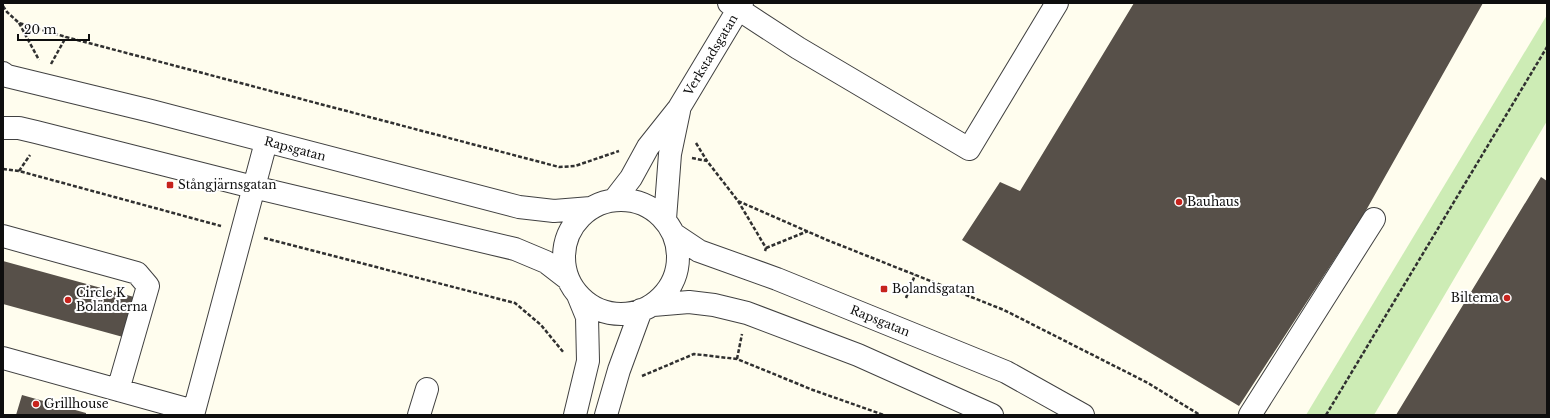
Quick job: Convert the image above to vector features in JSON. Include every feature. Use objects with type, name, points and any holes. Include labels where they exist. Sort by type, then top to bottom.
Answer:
[{"type":"street","points":[[736,5],[798,48],[969,149],[1057,3]]},
{"type":"street","name":"Verkstadsgatan","points":[[614,200],[631,178],[648,147],[679,108],[736,5]]},
{"type":"street","name":"Rapsgatan","points":[[3,73],[7,76],[151,110],[266,142],[519,207],[554,211],[591,208]]},
{"type":"street","name":"Verkstadsgatan","points":[[670,227],[670,154],[679,108]]},
{"type":"street","points":[[3,128],[18,128],[36,132],[253,187],[515,249],[546,262],[597,309],[616,314],[634,313],[647,308],[689,302],[714,305],[747,312],[858,355],[992,415]]},
{"type":"street","points":[[3,358],[118,390],[193,413],[266,142]]},
{"type":"street","points":[[575,415],[588,361],[587,317],[573,287],[564,254],[566,242],[577,221],[591,208],[604,202],[614,200],[635,201],[651,208],[670,227],[679,260],[672,285],[647,308],[619,370],[606,415]]},
{"type":"street","points":[[1250,415],[1374,219]]},
{"type":"street","name":"Rapsgatan","points":[[670,227],[699,251],[778,279],[1006,372],[1083,415]]},
{"type":"street","points":[[3,236],[137,272],[148,286],[118,390]]},
{"type":"street","points":[[419,415],[426,389]]},
{"type":"path","points":[[48,70],[66,37]]},
{"type":"path","points":[[1326,415],[1547,47]]},
{"type":"path","points":[[3,169],[19,171],[242,232],[515,303],[541,325],[569,358],[588,361]]},
{"type":"path","points":[[766,248],[808,231]]},
{"type":"path","points":[[906,298],[915,275]]},
{"type":"path","points":[[619,370],[640,376],[694,354],[737,359],[813,390],[884,415]]},
{"type":"green space","points":[[1547,15],[1547,121],[1374,415],[1306,415]]},
{"type":"building","name":"Bauhaus","points":[[1134,3],[1483,3],[1364,214],[1239,406],[962,240],[1000,182],[1020,191]]},
{"type":"building","name":"Biltema","points":[[1541,177],[1547,181],[1547,415],[1396,415]]},
{"type":"building","name":"Circle K Boländerna","points":[[3,261],[134,297],[123,337],[3,304]]},
{"type":"building","name":"Grillhouse","points":[[22,395],[86,413],[86,415],[16,415]]},
{"type":"place","name":"Stångjärnsgatan","points":[[170,185]]},
{"type":"place","name":"Bauhaus","points":[[1179,202]]},
{"type":"place","name":"Bolandsgatan","points":[[884,289]]},
{"type":"place","name":"Biltema","points":[[1507,298]]},
{"type":"place","name":"Circle K Boländerna","points":[[68,300]]},
{"type":"place","name":"Grillhouse","points":[[36,404]]}]
